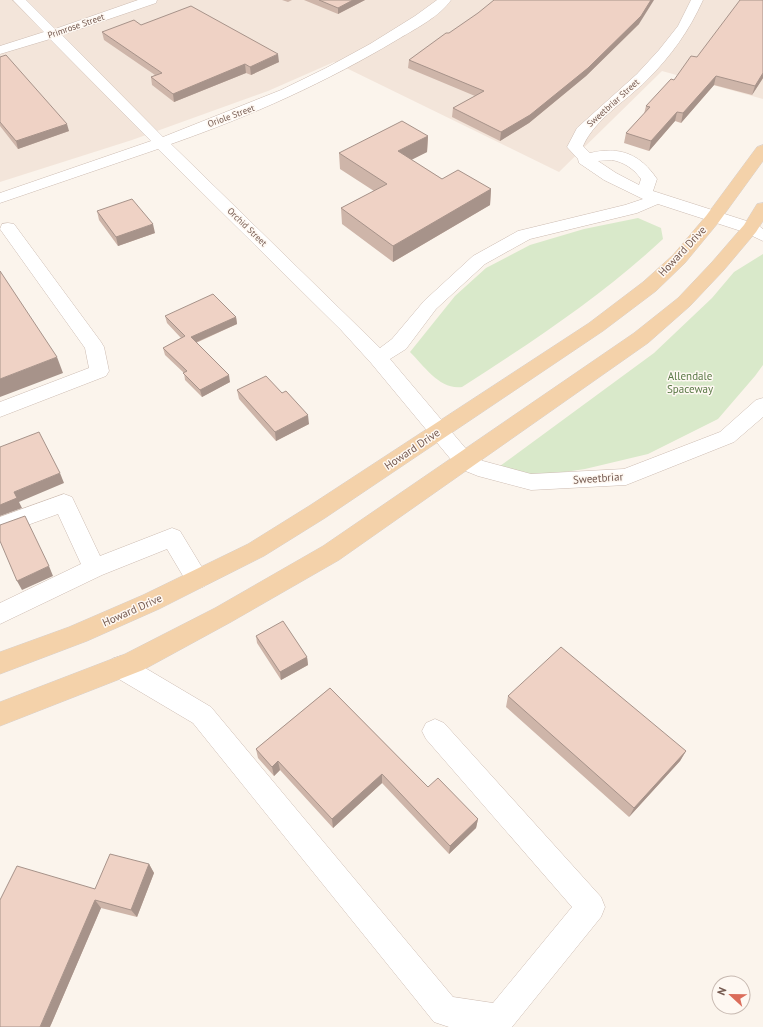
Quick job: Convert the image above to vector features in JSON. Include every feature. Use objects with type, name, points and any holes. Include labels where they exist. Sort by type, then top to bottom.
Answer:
[{"type":"main road","name":"Howard Drive","points":[[0,663],[78,634],[151,602],[256,550],[317,512],[596,327],[632,301],[678,260],[715,216],[763,150]]},
{"type":"main road","points":[[0,714],[134,662],[223,615],[331,552],[465,462],[646,334],[684,302],[718,266],[756,232],[763,208]]},
{"type":"street","name":"Orchid Street","points":[[19,0],[160,142],[348,326],[378,358],[440,430],[465,462]]},
{"type":"street","name":"Primrose Street","points":[[0,50],[53,34],[151,0]]},
{"type":"street","name":"Oriole Street","points":[[0,198],[160,142],[265,103],[354,60],[395,35],[445,0]]},
{"type":"street","name":"Sweetbriar Street","points":[[697,0],[684,28],[664,53],[642,76],[582,131],[575,147],[585,160],[602,173],[644,192],[715,216],[756,232]]},
{"type":"street","points":[[585,160],[598,154],[611,154],[628,158],[643,169],[649,179],[644,192]]},
{"type":"street","points":[[378,358],[400,344],[430,305],[479,260],[524,235],[631,210],[660,198]]},
{"type":"street","points":[[0,410],[99,371],[94,347],[3,225]]},
{"type":"street","name":"Sweetbriar","points":[[465,462],[478,468],[531,482],[626,477],[727,437],[763,404]]},
{"type":"street","points":[[0,526],[64,503],[94,568]]},
{"type":"street","points":[[0,614],[94,568],[172,537],[197,579]]},
{"type":"street","points":[[121,667],[202,715],[445,1011],[499,1019],[591,907],[436,731]]},
{"type":"shaded area","points":[[0,0],[763,0],[763,99],[662,71],[559,172],[334,62],[268,91],[132,140],[0,182]]},
{"type":"green space","points":[[638,218],[661,228],[663,239],[616,280],[566,318],[462,387],[454,387],[440,381],[433,376],[410,352],[455,296],[486,268],[530,245],[584,229]]},
{"type":"green space","name":"Allendale Spaceway","points":[[763,254],[763,365],[718,419],[648,454],[585,469],[538,476],[500,466],[654,353],[712,298],[734,272]]},
{"type":"building","points":[[319,0],[353,0],[338,8]]},
{"type":"building","points":[[494,0],[651,0],[641,16],[588,68],[530,115],[501,132],[453,108],[484,91],[409,60],[446,33],[449,33],[478,13]]},
{"type":"building","points":[[740,0],[763,0],[763,73],[755,86],[716,76],[683,113],[677,112],[651,141],[626,133],[650,107],[646,106],[671,79],[674,80],[691,56],[697,57]]},
{"type":"building","points":[[191,6],[278,54],[250,67],[245,64],[173,94],[151,77],[162,73],[102,32],[134,20],[141,25]]},
{"type":"building","points":[[6,55],[67,124],[16,141],[0,122],[0,57]]},
{"type":"building","points":[[402,121],[428,136],[398,151],[442,179],[458,170],[491,189],[393,246],[341,208],[387,184],[339,153]]},
{"type":"building","points":[[132,199],[153,224],[116,237],[97,211]]},
{"type":"building","points":[[0,271],[57,357],[0,379]]},
{"type":"building","points":[[213,294],[236,317],[191,337],[229,375],[200,390],[183,373],[187,371],[163,348],[185,336],[165,316]]},
{"type":"building","points":[[266,376],[282,393],[286,391],[308,415],[275,432],[237,390]]},
{"type":"building","points":[[39,432],[60,473],[14,492],[17,498],[0,505],[0,447]]},
{"type":"building","points":[[25,516],[49,566],[17,581],[0,541],[0,525]]},
{"type":"building","points":[[283,621],[307,657],[280,672],[256,636]]},
{"type":"building","points":[[561,647],[686,751],[634,808],[508,696]]},
{"type":"building","points":[[330,688],[428,787],[438,778],[478,819],[450,846],[382,774],[332,819],[278,761],[272,767],[256,749]]},
{"type":"building","points":[[110,854],[149,864],[131,910],[95,900],[40,1027],[0,1027],[0,900],[17,866],[95,889]]}]
